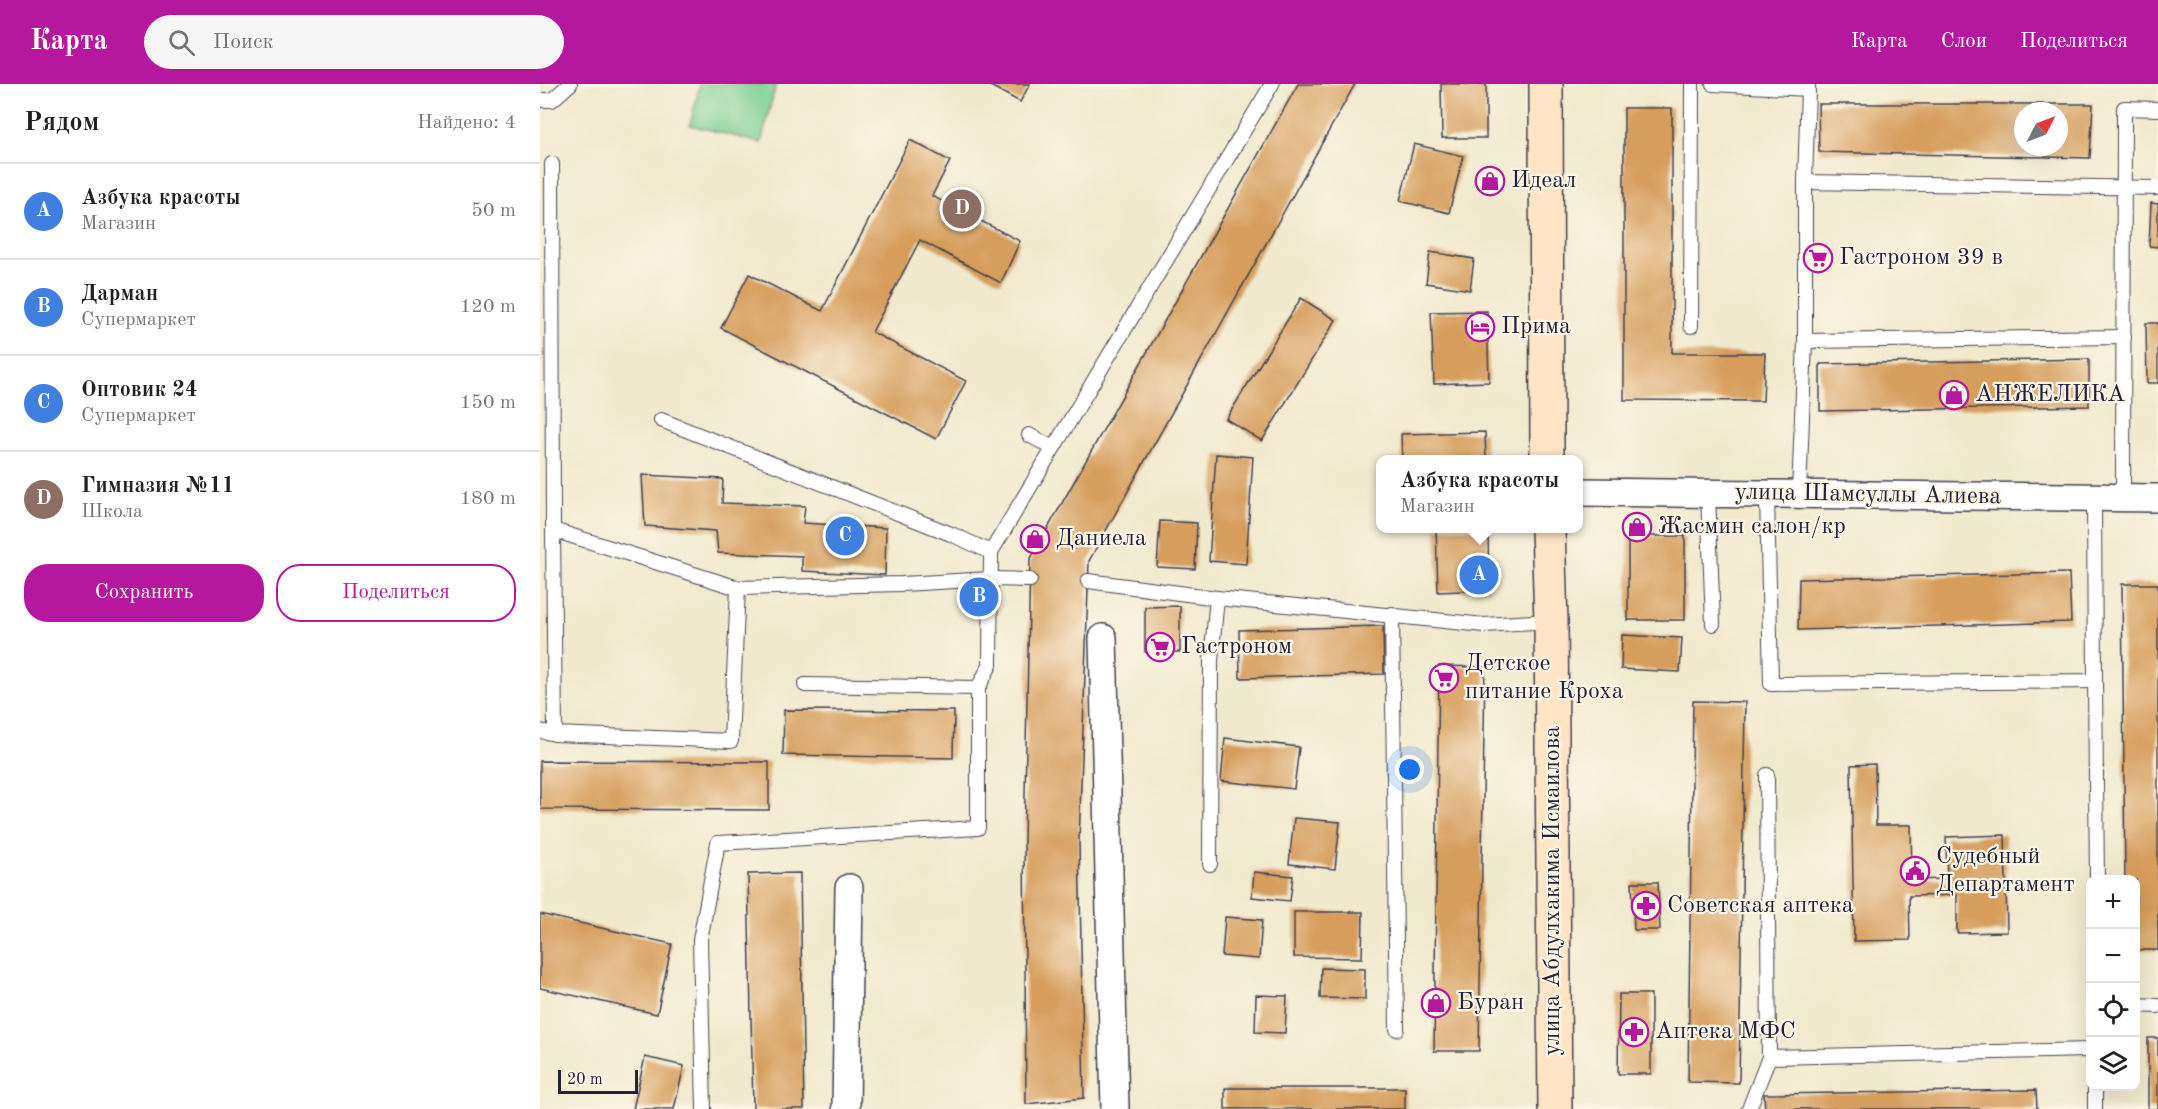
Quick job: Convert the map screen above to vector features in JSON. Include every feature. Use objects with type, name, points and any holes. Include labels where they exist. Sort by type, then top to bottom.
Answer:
[{"type":"main road","points":[[1546,84],[1547,455]]},
{"type":"main road","name":"улица Абдулхакима Исмаилова","points":[[1548,533],[1555,1109]]},
{"type":"street","name":"улица Шамсуллы Алиева","points":[[1583,492],[2158,498]]},
{"type":"street","points":[[1103,638],[1114,1109]]},
{"type":"street","points":[[846,1109],[849,888]]},
{"type":"lane","points":[[540,100],[552,100],[570,84]]},
{"type":"lane","points":[[704,1109],[700,940],[718,843],[978,828],[978,688],[990,665],[990,552],[1272,84]]},
{"type":"lane","points":[[1690,327],[1692,84]]},
{"type":"lane","points":[[1713,84],[1808,87],[1804,182],[1805,341],[1799,494]]},
{"type":"lane","points":[[2123,498],[2124,108],[2158,108]]},
{"type":"lane","points":[[552,164],[555,734]]},
{"type":"lane","points":[[1804,182],[2158,188]]},
{"type":"lane","points":[[1805,341],[2124,337]]},
{"type":"lane","points":[[661,420],[951,534],[990,552]]},
{"type":"lane","points":[[1029,435],[1053,448]]},
{"type":"lane","points":[[1708,493],[1713,624]]},
{"type":"lane","points":[[1767,494],[1771,684],[2095,681]]},
{"type":"lane","points":[[2094,498],[2097,875]]},
{"type":"lane","points":[[553,530],[738,588],[903,584],[990,579],[1030,580]]},
{"type":"lane","points":[[1088,581],[1217,598],[1484,625],[1551,621]]},
{"type":"lane","points":[[540,731],[555,734],[731,741],[738,588]]},
{"type":"lane","points":[[1210,864],[1211,660],[1217,598]]},
{"type":"lane","points":[[1392,614],[1397,1029]]},
{"type":"lane","points":[[806,685],[978,688]]},
{"type":"lane","points":[[1749,1109],[1769,1057],[1767,775]]},
{"type":"lane","points":[[2140,1005],[2158,1006]]},
{"type":"lane","points":[[1769,1057],[2086,1050]]},
{"type":"lane","points":[[2095,1091],[2095,1109]]},
{"type":"green space","points":[[700,84],[776,84],[761,143],[690,125]]},
{"type":"building","points":[[987,84],[1030,84],[1020,102]]},
{"type":"building","points":[[1298,84],[1355,84],[1089,561],[1079,842],[1084,1098],[1026,1104],[1024,841],[1030,560]]},
{"type":"building","points":[[1441,84],[1486,84],[1486,138],[1442,138]]},
{"type":"building","points":[[1818,104],[2014,104],[2014,156],[2068,156],[2068,104],[2093,104],[2090,158],[1819,152]]},
{"type":"building","points":[[1624,108],[1672,108],[1672,353],[1765,353],[1763,401],[1624,400]]},
{"type":"building","points":[[910,140],[950,161],[932,196],[1020,241],[1001,283],[920,240],[872,332],[966,381],[936,439],[721,328],[749,274],[822,311]]},
{"type":"building","points":[[1414,144],[1463,156],[1449,213],[1400,201]]},
{"type":"building","points":[[2151,203],[2158,204],[2158,247],[2149,246]]},
{"type":"building","points":[[1430,252],[1474,259],[1470,290],[1426,283]]},
{"type":"building","points":[[1301,298],[1336,320],[1262,441],[1226,419]]},
{"type":"building","points":[[1487,311],[1489,382],[1434,384],[1431,312]]},
{"type":"building","points":[[2146,323],[2158,323],[2158,383],[2147,383]]},
{"type":"building","points":[[2089,359],[2089,406],[1820,411],[1820,364]]},
{"type":"building","points":[[1485,432],[1486,455],[1402,455],[1401,434]]},
{"type":"building","points":[[1216,454],[1253,457],[1246,564],[1209,561]]},
{"type":"building","points":[[642,475],[723,479],[722,503],[805,506],[803,523],[886,528],[885,575],[802,571],[802,556],[718,553],[716,531],[645,526]]},
{"type":"building","points":[[1160,521],[1197,523],[1195,569],[1157,567]]},
{"type":"building","points":[[1436,533],[1488,533],[1489,590],[1438,592]]},
{"type":"building","points":[[1628,536],[1685,536],[1685,620],[1628,620]]},
{"type":"building","points":[[2069,573],[2071,622],[1798,630],[1799,579]]},
{"type":"building","points":[[2122,584],[2158,584],[2158,950],[2140,950],[2140,875],[2125,875]]},
{"type":"building","points":[[1180,606],[1180,652],[1145,652],[1145,607]]},
{"type":"building","points":[[1383,626],[1384,674],[1240,678],[1239,630]]},
{"type":"building","points":[[1622,635],[1682,638],[1680,672],[1621,669]]},
{"type":"building","points":[[1439,666],[1485,667],[1479,1051],[1434,1051]]},
{"type":"building","points":[[1693,701],[1745,702],[1739,1083],[1688,1082]]},
{"type":"building","points":[[784,710],[954,711],[953,758],[783,755]]},
{"type":"building","points":[[1225,738],[1299,747],[1294,789],[1221,781]]},
{"type":"building","points":[[540,761],[769,762],[769,810],[540,809]]},
{"type":"building","points":[[1875,764],[1876,825],[1911,825],[1912,880],[1947,879],[1946,837],[2005,835],[2007,932],[1957,933],[1957,895],[1909,896],[1910,940],[1854,941],[1851,765]]},
{"type":"building","points":[[1294,818],[1340,822],[1335,869],[1289,864]]},
{"type":"building","points":[[1254,872],[1293,876],[1290,901],[1252,897]]},
{"type":"building","points":[[800,873],[804,1109],[753,1109],[748,874]]},
{"type":"building","name":"Советская аптека","points":[[1632,882],[1658,882],[1660,930],[1634,930]]},
{"type":"building","points":[[1294,912],[1363,912],[1362,958],[1294,957]]},
{"type":"building","points":[[540,914],[672,944],[657,1014],[540,988]]},
{"type":"building","points":[[1225,917],[1262,920],[1259,959],[1222,956]]},
{"type":"building","points":[[1321,968],[1365,969],[1365,999],[1320,998]]},
{"type":"building","points":[[1619,994],[1651,994],[1651,1074],[1618,1074]]},
{"type":"building","points":[[1256,995],[1287,996],[1285,1033],[1255,1032]]},
{"type":"building","points":[[2148,1038],[2158,1038],[2158,1109],[2148,1109]]},
{"type":"building","points":[[645,1057],[684,1066],[674,1109],[633,1109]]},
{"type":"building","points":[[1225,1088],[1405,1088],[1405,1109],[1225,1109]]},
{"type":"building","points":[[2036,1090],[2037,1109],[1765,1109],[1764,1094]]},
{"type":"place","name":"Идеал","points":[[1490,181]]},
{"type":"place","name":"Гимназия №11","points":[[962,209]]},
{"type":"place","name":"Гастроном 39 в","points":[[1818,258]]},
{"type":"place","name":"Прима","points":[[1480,327]]},
{"type":"place","name":"АНЖЕЛИКА","points":[[1954,395]]},
{"type":"place","name":"Жасмин салон/кр","points":[[1637,527]]},
{"type":"place","name":"Оптовик 24","points":[[845,536]]},
{"type":"place","name":"Даниела","points":[[1035,539]]},
{"type":"place","name":"Азбука красоты","points":[[1479,575]]},
{"type":"place","name":"Дарман","points":[[979,597]]},
{"type":"place","name":"Гастроном","points":[[1160,647]]},
{"type":"place","name":"Детское питание Кроха","points":[[1444,678]]},
{"type":"place","name":"Судебный Департамент","points":[[1915,871]]},
{"type":"place","name":"Советская аптека","points":[[1646,906]]},
{"type":"place","name":"Буран","points":[[1436,1003]]},
{"type":"place","name":"Аптека МФС","points":[[1634,1032]]}]
